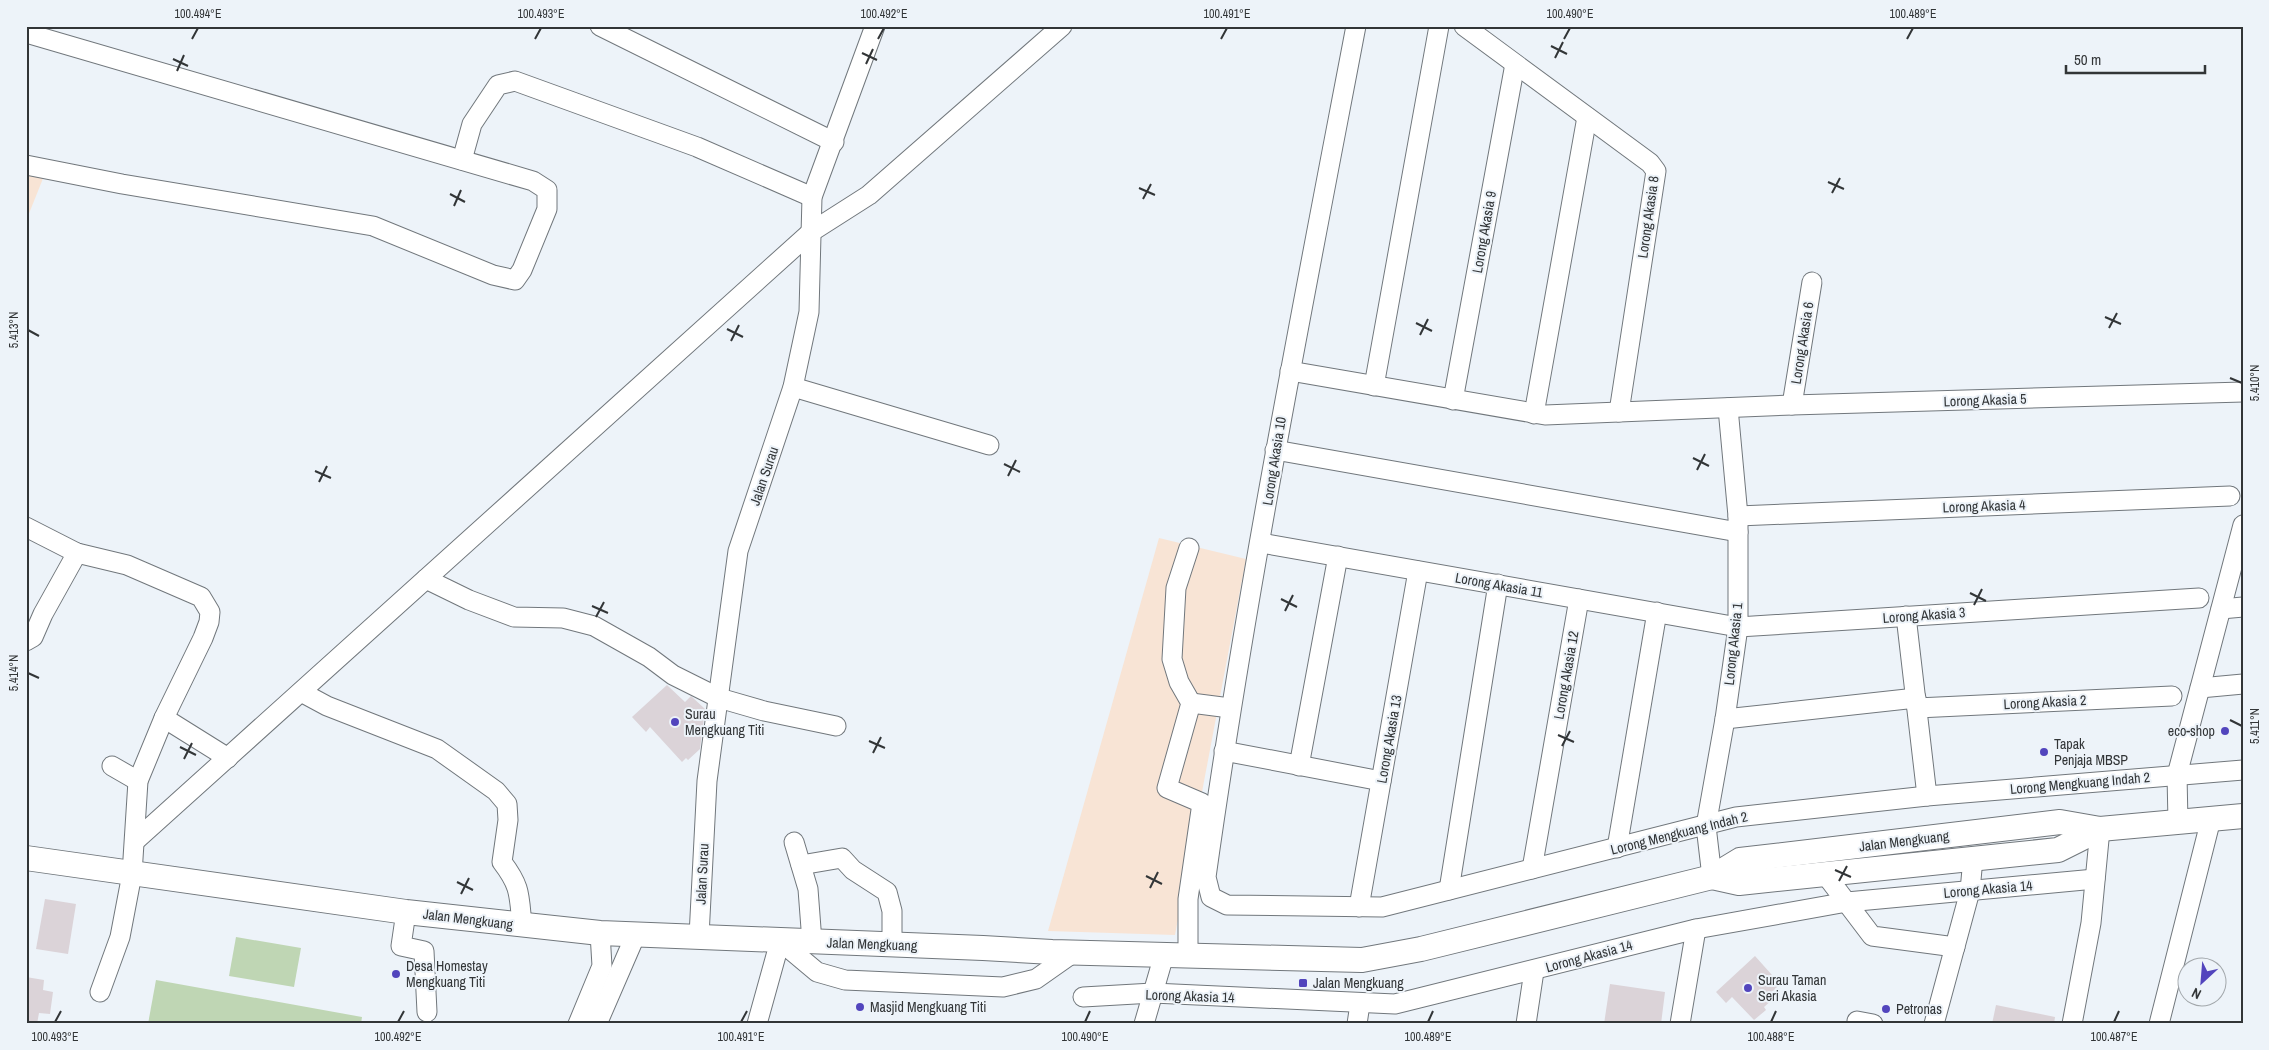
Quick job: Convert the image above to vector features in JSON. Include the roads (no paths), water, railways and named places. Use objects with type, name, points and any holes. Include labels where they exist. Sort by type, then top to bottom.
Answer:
[{"type":"main road","name":"Jalan Mengkuang","points":[[26,858],[406,912],[522,925],[601,942],[632,944],[699,936],[1073,953],[1362,960],[1421,949],[1712,877],[1740,860],[2060,822],[2100,829],[2243,816]]},
{"type":"main road","name":"Jalan Mengkuang","points":[[1712,877],[1739,883],[2058,850],[2100,829]]},
{"type":"street","points":[[600,26],[834,142]]},
{"type":"street","name":"Jalan Surau","points":[[699,936],[707,781],[738,551],[793,387],[809,312],[812,197],[834,142],[875,26]]},
{"type":"street","points":[[135,842],[811,232],[869,195],[1062,26]]},
{"type":"street","name":"Lorong Akasia 10","points":[[1211,898],[1206,877],[1230,708],[1261,543],[1290,371],[1356,26]]},
{"type":"street","points":[[1374,386],[1439,26]]},
{"type":"street","name":"Lorong Akasia 8","points":[[1464,26],[1650,163],[1656,171],[1619,412]]},
{"type":"street","points":[[26,33],[533,182],[547,190],[547,209],[522,270],[515,280],[494,275],[373,226],[26,166]]},
{"type":"street","name":"Lorong Akasia 9","points":[[1453,400],[1515,64]]},
{"type":"street","points":[[462,160],[472,124],[498,85],[515,81],[697,146],[812,197]]},
{"type":"street","points":[[1534,414],[1587,117]]},
{"type":"street","name":"Lorong Akasia 6","points":[[1792,405],[1812,282]]},
{"type":"street","name":"Lorong Akasia 5","points":[[1290,371],[1545,416],[1792,405],[2243,392]]},
{"type":"street","points":[[793,387],[989,445]]},
{"type":"street","name":"Lorong Akasia 1","points":[[1712,877],[1706,826],[1725,719],[1738,627],[1738,524],[1728,408]]},
{"type":"street","name":"Lorong Akasia 4","points":[[1276,450],[1738,524],[2230,496]]},
{"type":"street","points":[[2178,822],[2177,775],[2243,525]]},
{"type":"street","points":[[26,528],[77,553],[128,565],[201,597],[210,612],[209,622],[203,638],[164,718],[138,781],[132,874],[120,937],[100,992]]},
{"type":"street","name":"Lorong Akasia 11","points":[[1261,543],[1738,627]]},
{"type":"street","points":[[1188,955],[1188,899],[1202,803],[1167,788],[1191,703],[1179,682],[1172,659],[1176,588],[1189,548]]},
{"type":"street","points":[[26,641],[33,638],[77,553]]},
{"type":"street","points":[[1299,766],[1338,556]]},
{"type":"street","name":"Lorong Akasia 13","points":[[1359,907],[1418,571]]},
{"type":"street","points":[[426,579],[468,600],[514,617],[563,618],[594,626],[649,657],[673,675],[719,698],[764,711],[836,726]]},
{"type":"street","points":[[1449,890],[1498,584]]},
{"type":"street","name":"Lorong Akasia 3","points":[[1738,627],[2199,598]]},
{"type":"street","name":"Lorong Akasia 12","points":[[1532,869],[1579,599]]},
{"type":"street","points":[[2221,609],[2243,607]]},
{"type":"street","points":[[1617,848],[1657,612]]},
{"type":"street","points":[[1906,616],[1927,796]]},
{"type":"street","points":[[2200,688],[2243,684]]},
{"type":"street","points":[[300,692],[327,706],[437,749],[496,791],[507,804],[508,820],[502,862],[514,878],[518,888],[522,925]]},
{"type":"street","name":"Lorong Akasia 2","points":[[1725,719],[1916,703],[2172,696]]},
{"type":"street","points":[[1191,703],[1230,708]]},
{"type":"street","points":[[164,718],[228,758]]},
{"type":"street","points":[[1224,751],[1382,781]]},
{"type":"street","points":[[112,766],[138,781]]},
{"type":"street","name":"Lorong Mengkuang Indah 2","points":[[1211,898],[1227,905],[1382,906],[1736,817],[1927,796],[2243,770]]},
{"type":"street","points":[[2159,1024],[2212,819]]},
{"type":"street","points":[[2072,1024],[2091,923],[2100,829]]},
{"type":"street","points":[[794,842],[808,889],[812,942]]},
{"type":"street","points":[[801,865],[842,858],[853,870],[887,892],[892,911],[892,945]]},
{"type":"street","points":[[1934,1024],[1970,891],[1973,858]]},
{"type":"street","points":[[1825,874],[1872,936],[1955,947]]},
{"type":"street","name":"Lorong Akasia 14","points":[[1083,997],[1153,993],[1360,1004],[1395,1004],[1696,929],[1847,902],[2095,879]]},
{"type":"street","points":[[406,912],[401,946],[424,951],[427,1012]]},
{"type":"street","points":[[1680,1024],[1696,929]]},
{"type":"street","points":[[757,1024],[780,941],[817,972],[845,980],[993,987],[1003,987],[1036,979],[1073,953]]},
{"type":"street","points":[[578,1024],[602,966],[601,942]]},
{"type":"street","points":[[597,1024],[632,944]]},
{"type":"street","points":[[1144,1024],[1164,955]]},
{"type":"street","points":[[1526,1024],[1534,970]]},
{"type":"street","points":[[1357,1024],[1360,1004]]},
{"type":"place","name":"Surau Mengkuang Titi","points":[[675,722]]},
{"type":"place","name":"eco-shop","points":[[2225,731]]},
{"type":"place","name":"Tapak Penjaja MBSP","points":[[2044,752]]},
{"type":"place","name":"Desa Homestay Mengkuang Titi","points":[[396,974]]},
{"type":"place","name":"Jalan Mengkuang","points":[[1303,983]]},
{"type":"place","name":"Surau Taman Seri Akasia","points":[[1748,988]]},
{"type":"place","name":"Masjid Mengkuang Titi","points":[[860,1007]]},
{"type":"place","name":"Petronas","points":[[1886,1009]]}]
